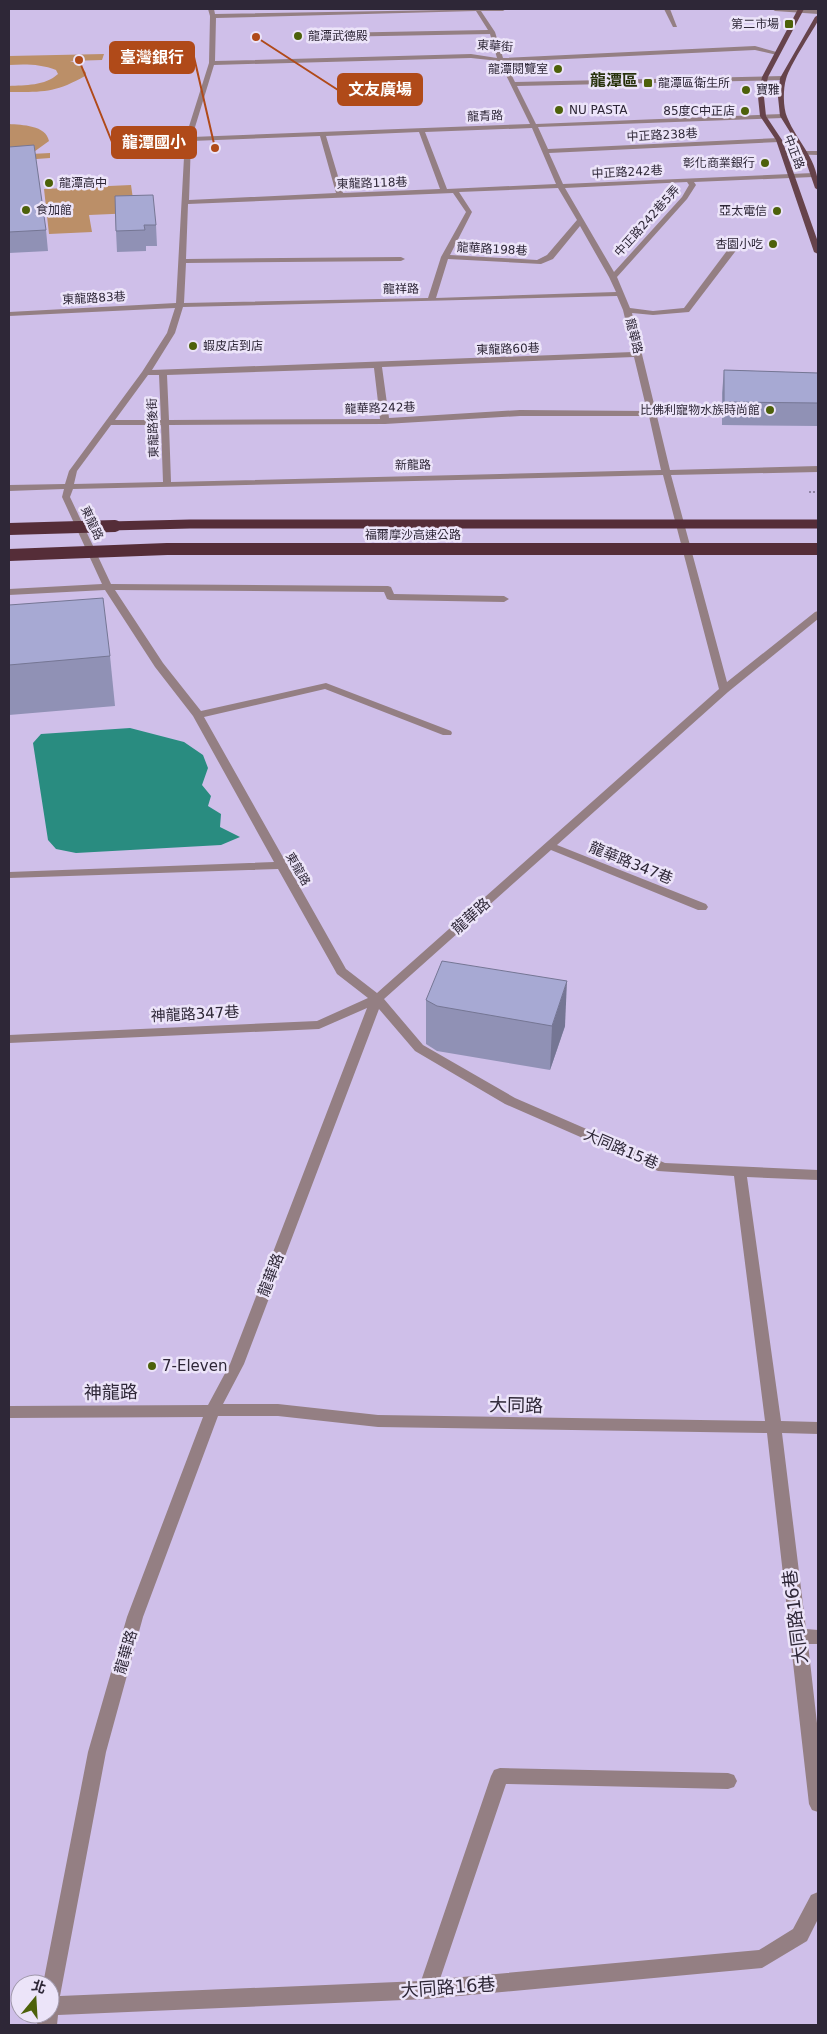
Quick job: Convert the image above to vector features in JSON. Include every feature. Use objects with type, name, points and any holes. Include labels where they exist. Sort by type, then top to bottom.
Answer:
[{"type":"highway","name":"福爾摩沙高速公路","points":[[9,530],[190,524],[818,524]]},
{"type":"highway","name":"福爾摩沙高速公路","points":[[9,554],[167,549],[818,550]]},
{"type":"main road","points":[[763,116],[761,97],[765,77],[800,10]]},
{"type":"main road","name":"中正路","points":[[818,17],[784,78],[781,97],[783,116],[806,153],[818,188]]},
{"type":"main road","name":"中正路","points":[[763,116],[779,140],[818,252]]},
{"type":"street","name":"龍華路","points":[[477,9],[492,32],[501,60],[534,125],[561,187],[579,222],[622,294],[628,310],[666,471],[724,690]]},
{"type":"street","points":[[212,12],[503,9]]},
{"type":"street","points":[[667,9],[674,26]]},
{"type":"street","points":[[775,9],[818,12]]},
{"type":"street","name":"東龍路","points":[[212,12],[212,63],[188,139],[180,305],[171,333],[146,373],[73,471],[66,497],[108,588],[159,665],[198,715],[341,971],[377,1000]]},
{"type":"street","points":[[330,35],[492,32]]},
{"type":"street","name":"東華街","points":[[212,63],[470,56],[501,60],[755,48],[777,53]]},
{"type":"street","points":[[514,84],[784,78]]},
{"type":"street","name":"龍青路","points":[[188,139],[783,116]]},
{"type":"street","points":[[421,130],[444,191]]},
{"type":"street","points":[[322,133],[340,195]]},
{"type":"street","name":"中正路238巷","points":[[545,151],[779,140]]},
{"type":"street","points":[[784,153],[818,153]]},
{"type":"street","name":"中正路242巷","points":[[561,187],[813,175]]},
{"type":"street","name":"中正路242巷5弄","points":[[612,276],[685,198],[693,185],[689,181]]},
{"type":"street","name":"東龍路118巷","points":[[185,202],[561,187]]},
{"type":"street","points":[[432,300],[445,257],[469,212],[455,191]]},
{"type":"street","name":"龍華路198巷","points":[[445,257],[538,262],[550,257],[579,222]]},
{"type":"street","points":[[628,310],[653,313],[686,310],[738,242]]},
{"type":"street","points":[[182,261],[401,259]]},
{"type":"street","name":"龍祥路","points":[[180,305],[622,294]]},
{"type":"street","name":"東龍路83巷","points":[[9,314],[180,305]]},
{"type":"street","name":"東龍路60巷","points":[[146,373],[378,366],[638,354]]},
{"type":"street","points":[[378,366],[385,421]]},
{"type":"street","name":"東龍路後街","points":[[163,372],[167,483]]},
{"type":"street","name":"龍華路242巷","points":[[107,423],[385,421],[520,414],[653,414]]},
{"type":"street","name":"新龍路","points":[[9,488],[666,471],[818,469]]},
{"type":"street","points":[[9,592],[108,588],[388,588],[390,597],[504,599]]},
{"type":"street","name":"龍華路","points":[[55,1974],[100,1742],[136,1617],[213,1409],[237,1364],[377,1000],[724,690],[818,614]]},
{"type":"street","points":[[198,715],[326,686],[447,733]]},
{"type":"street","name":"龍華路347巷","points":[[550,846],[702,907]]},
{"type":"street","points":[[9,874],[281,865]]},
{"type":"street","name":"神龍路347巷","points":[[9,1039],[319,1025],[377,1000]]},
{"type":"street","name":"大同路15巷","points":[[377,1000],[419,1048],[510,1101],[663,1168],[818,1175]]},
{"type":"street","points":[[740,1172],[774,1429]]},
{"type":"street","name":"神龍路","points":[[9,1412],[213,1409]]},
{"type":"street","name":"大同路","points":[[213,1409],[278,1410],[378,1421],[774,1429],[818,1428]]},
{"type":"street","name":"大同路16巷","points":[[774,1429],[818,1804]]},
{"type":"street","points":[[797,1636],[818,1636]]},
{"type":"street","points":[[427,1990],[500,1776],[728,1781]]},
{"type":"street","name":"大同路16巷","points":[[60,2006],[427,1990],[762,1959],[800,1935],[818,1901]]},
{"type":"shaded area","points":[[104,54],[102,60],[70,61],[80,64],[86,73],[85,76],[65,86],[40,91],[9,92],[9,86],[41,83],[58,74],[56,70],[45,67],[9,65],[9,56]]},
{"type":"shaded area","points":[[9,124],[33,127],[43,132],[49,141],[31,154],[50,153],[50,158],[9,161]]},
{"type":"shaded area","points":[[131,185],[135,213],[89,215],[92,232],[49,234],[44,189]]},
{"type":"shaded area","points":[[130,728],[184,742],[203,755],[208,768],[202,785],[211,796],[208,806],[221,814],[220,827],[240,837],[221,845],[76,853],[56,849],[48,840],[33,743],[41,734]]},
{"type":"building","points":[[34,145],[46,230],[9,232],[9,147]]},
{"type":"building","points":[[153,195],[156,225],[144,225],[145,230],[116,231],[115,196]]},
{"type":"building","points":[[724,370],[818,373],[818,403],[724,402]]},
{"type":"building","points":[[103,598],[110,656],[9,665],[9,605]]},
{"type":"building","points":[[442,961],[567,981],[552,1026],[437,1006],[426,1000]]},
{"type":"place","name":"第二市場","points":[[789,24]]},
{"type":"place","name":"龍潭武德殿","points":[[298,36]]},
{"type":"place","name":"文友廣場","points":[[256,37]]},
{"type":"place","name":"龍潭國小","points":[[79,60]]},
{"type":"place","name":"龍潭閱覽室","points":[[558,69]]},
{"type":"place","name":"龍潭區衛生所","points":[[648,83]]},
{"type":"place","name":"寶雅","points":[[746,90]]},
{"type":"place","name":"NU PASTA","points":[[559,110]]},
{"type":"place","name":"85度C中正店","points":[[745,111]]},
{"type":"place","name":"臺灣銀行","points":[[215,148]]},
{"type":"place","name":"彰化商業銀行","points":[[765,163]]},
{"type":"place","name":"龍潭高中","points":[[49,183]]},
{"type":"place","name":"食加館","points":[[26,210]]},
{"type":"place","name":"亞太電信","points":[[777,211]]},
{"type":"place","name":"杏園小吃","points":[[773,244]]},
{"type":"place","name":"蝦皮店到店","points":[[193,346]]},
{"type":"place","name":"比佛利寵物水族時尚館","points":[[770,410]]},
{"type":"place","name":"7-Eleven","points":[[152,1366]]},
{"type":"district","name":"龍潭區","points":[[614,80]]}]
